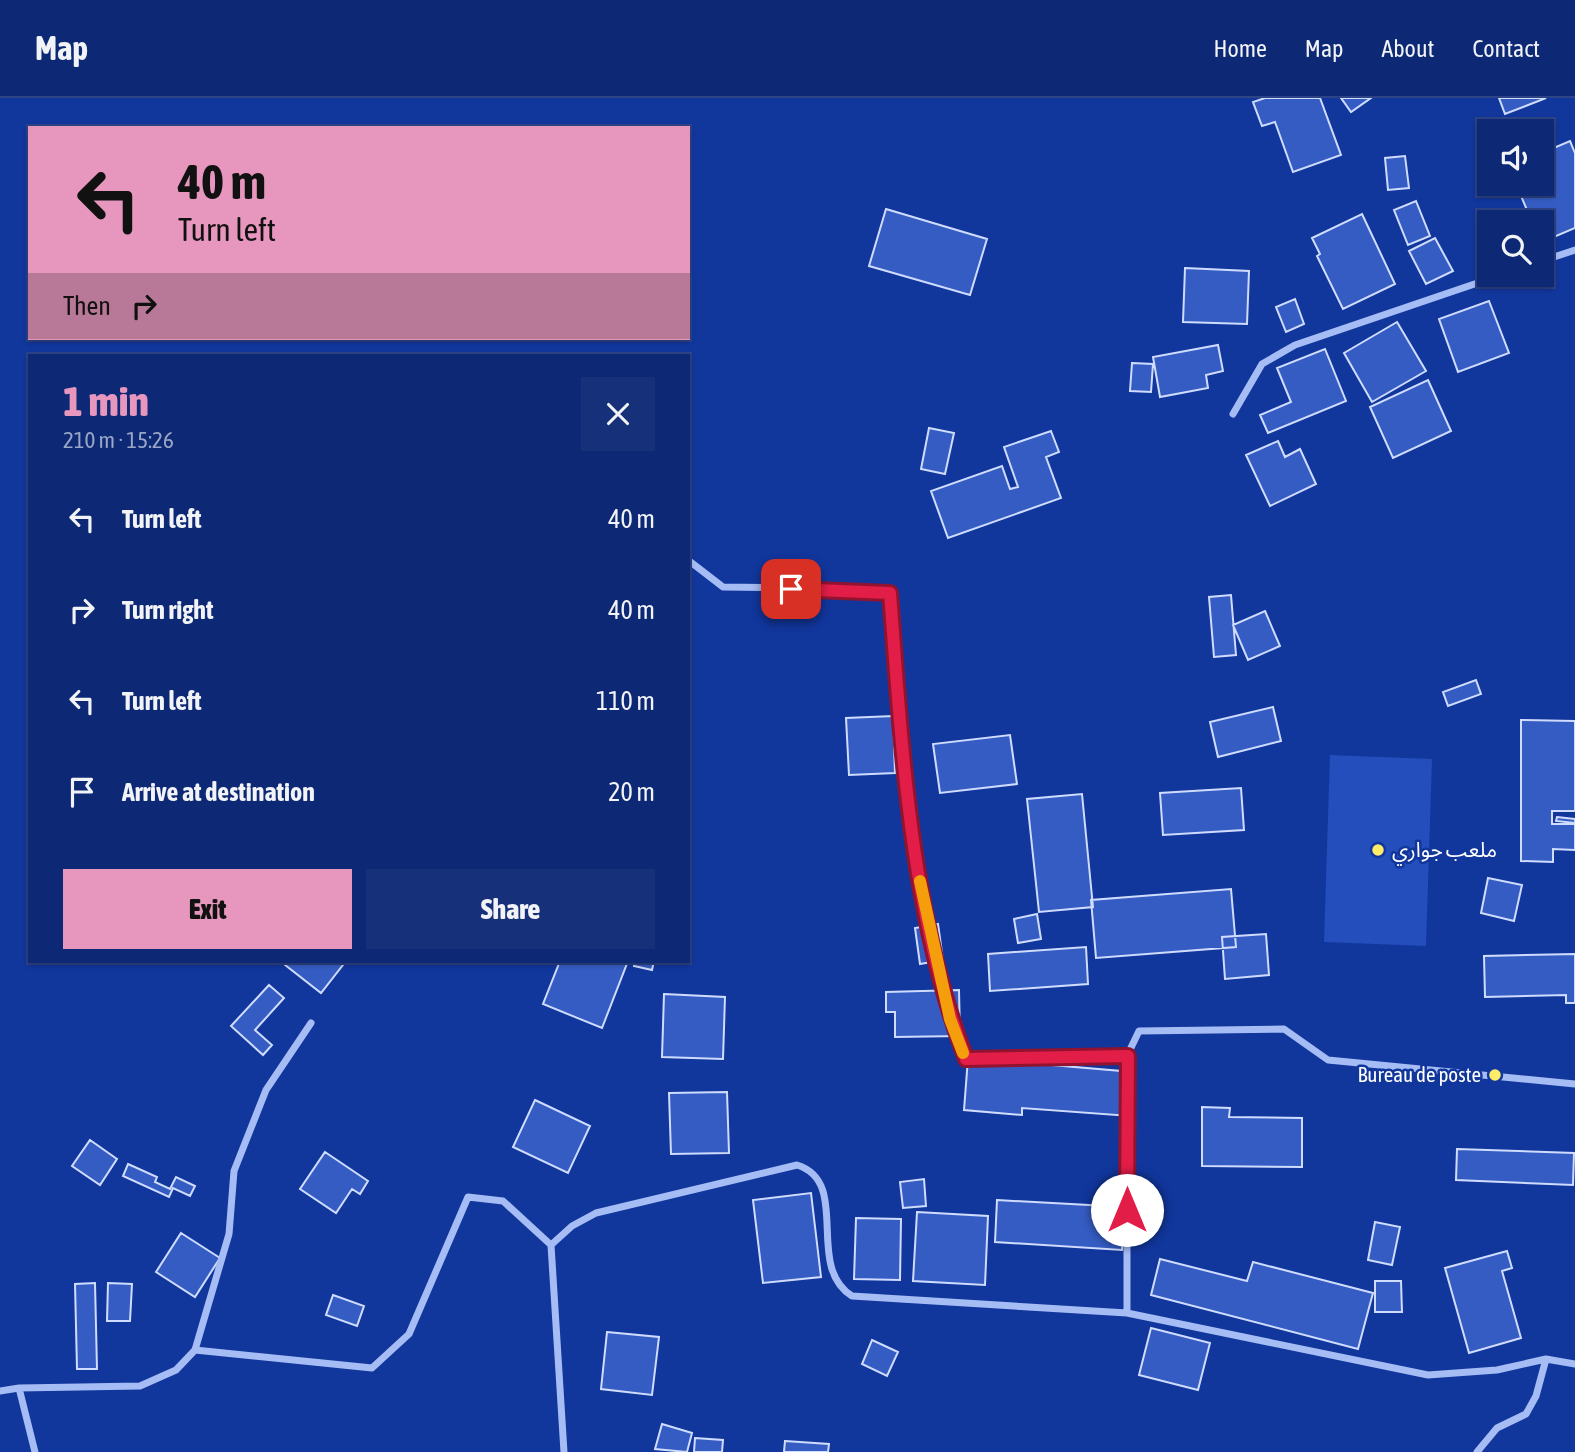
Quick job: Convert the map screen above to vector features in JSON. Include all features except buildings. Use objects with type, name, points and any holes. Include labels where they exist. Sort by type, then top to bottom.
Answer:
[{"type":"street","points":[[1554,257],[1575,250]]},
{"type":"street","points":[[1233,414],[1262,364],[1295,345],[1477,283]]},
{"type":"street","points":[[690,561],[723,587],[858,589],[890,593],[910,831],[950,1019],[966,1059],[1128,1056]]},
{"type":"street","points":[[0,1391],[19,1388],[140,1386],[176,1370],[195,1350],[229,1234],[234,1171],[266,1090],[311,1023]]},
{"type":"street","points":[[1127,1313],[1128,1056],[1139,1031],[1284,1029],[1328,1060],[1575,1084]]},
{"type":"street","points":[[551,1245],[572,1227],[596,1213],[797,1165],[807,1168],[821,1183],[830,1267],[841,1290],[852,1296],[1127,1313],[1428,1375],[1497,1370],[1546,1359],[1575,1364]]},
{"type":"street","points":[[195,1350],[372,1368],[409,1334],[468,1197],[503,1202],[551,1245],[564,1452]]},
{"type":"street","points":[[1476,1452],[1497,1428],[1526,1414],[1536,1396],[1546,1359]]},
{"type":"street","points":[[19,1388],[35,1452]]},
{"type":"shaded area","name":"ملعب جواري","points":[[1330,755],[1432,759],[1426,946],[1324,942]]},
{"type":"slow traffic","points":[[920,881],[950,1019],[963,1053]]},
{"type":"place","name":"ملعب جواري","points":[[1378,850]]},
{"type":"place","name":"Bureau de poste","points":[[1495,1075]]},
{"type":"route","points":[[791,589],[858,589],[890,593],[910,831],[950,1019],[966,1059],[1128,1056],[1127,1210]]}]
